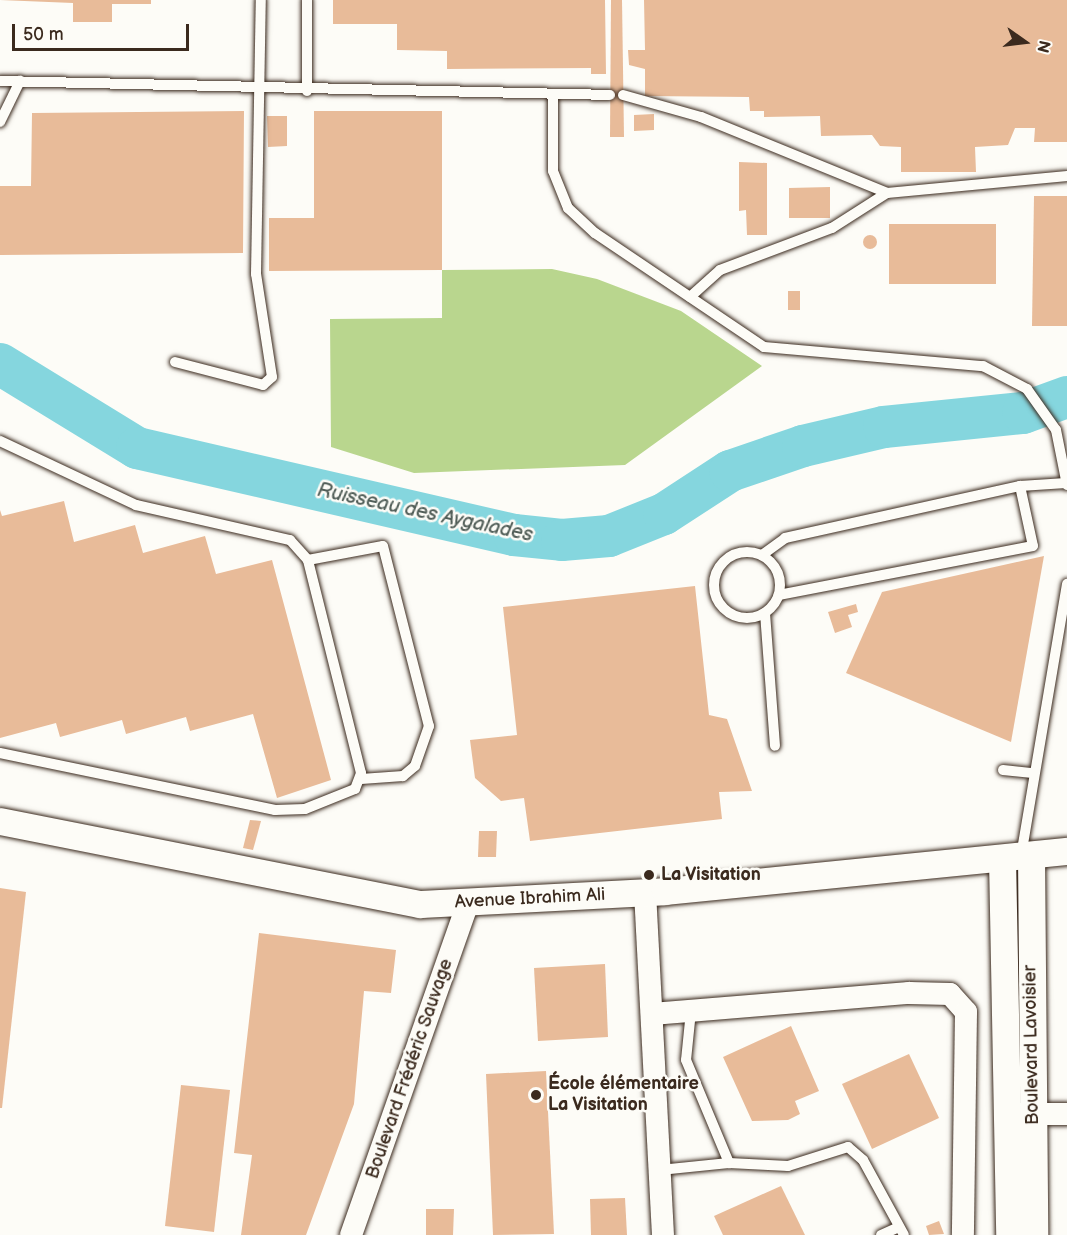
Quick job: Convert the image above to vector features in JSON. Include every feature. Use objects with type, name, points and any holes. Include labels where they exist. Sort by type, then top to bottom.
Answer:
[{"type":"street","name":"Avenue Ibrahim Ali","points":[[0,821],[420,904],[645,892],[1067,851]]},
{"type":"street","name":"Boulevard Lavoisier","points":[[1008,1235],[1020,1114],[1018,857]]},
{"type":"street","points":[[645,892],[663,1235]]},
{"type":"street","name":"Boulevard Frédéric Sauvage","points":[[351,1235],[468,902]]},
{"type":"street","points":[[652,1014],[909,993],[950,994],[966,1012],[963,1235]]},
{"type":"street","name":"Boulevard Lavoisier","points":[[1020,1114],[1034,1235]]},
{"type":"street","points":[[1020,1114],[1067,1114]]},
{"type":"lane","points":[[175,362],[263,385],[272,377],[256,274],[255,115],[260,90],[261,0]]},
{"type":"lane","points":[[307,0],[307,91]]},
{"type":"lane","points":[[0,81],[260,90],[610,95]]},
{"type":"lane","points":[[0,122],[20,81]]},
{"type":"lane","points":[[553,94],[553,171],[568,208],[595,233],[764,347],[983,366],[1027,389],[1056,430],[1067,484],[1020,486],[784,538],[762,555]]},
{"type":"lane","points":[[623,95],[684,110],[886,193]]},
{"type":"lane","points":[[690,297],[720,270],[832,228],[886,193],[1067,176]]},
{"type":"lane","points":[[0,441],[136,505],[290,540],[308,560],[362,779],[355,789],[305,808],[275,810],[0,753]]},
{"type":"lane","points":[[779,595],[1033,546],[1020,486]]},
{"type":"lane","points":[[308,560],[384,546],[429,726],[415,766],[403,776],[362,779]]},
{"type":"lane","points":[[765,613],[732,615],[714,588],[728,558],[750,552],[762,555],[779,576],[779,595],[765,613],[775,746]]},
{"type":"lane","points":[[1018,857],[1067,584]]},
{"type":"lane","points":[[1003,770],[1033,773]]},
{"type":"lane","points":[[691,1011],[686,1060],[729,1162]]},
{"type":"lane","points":[[660,1170],[729,1162],[788,1166],[848,1147],[863,1160],[900,1231],[881,1235]]},
{"type":"green space","points":[[552,269],[597,279],[681,311],[762,366],[625,465],[414,473],[331,447],[330,319],[442,318],[442,270]]},
{"type":"building","points":[[0,0],[151,0],[151,4],[112,4],[112,22],[73,22],[73,3]]},
{"type":"building","points":[[333,0],[605,0],[606,74],[591,74],[591,68],[447,69],[447,51],[397,50],[397,24],[333,24]]},
{"type":"building","points":[[611,0],[622,0],[624,137],[610,137]]},
{"type":"building","points":[[644,0],[1067,0],[1067,142],[1034,142],[1035,128],[1015,128],[1008,145],[975,147],[976,172],[901,172],[901,147],[880,146],[872,135],[821,136],[820,116],[764,117],[764,111],[750,111],[749,97],[645,96],[645,69],[629,65],[628,50],[645,50]]},
{"type":"building","points":[[244,111],[243,253],[0,255],[0,186],[31,186],[32,113]]},
{"type":"building","points":[[314,111],[442,111],[442,270],[269,271],[269,218],[314,218]]},
{"type":"building","points":[[654,114],[654,130],[634,131],[634,115]]},
{"type":"building","points":[[267,116],[287,116],[287,146],[268,147]]},
{"type":"building","points":[[739,162],[767,163],[767,235],[747,235],[746,210],[739,211]]},
{"type":"building","points":[[830,187],[830,218],[789,218],[789,188]]},
{"type":"building","points":[[1034,196],[1067,196],[1067,326],[1032,326]]},
{"type":"building","points":[[889,224],[996,224],[996,284],[889,284]]},
{"type":"building","points":[[870,235],[875,237],[877,242],[875,247],[870,249],[865,247],[863,242],[865,237]]},
{"type":"building","points":[[788,291],[800,291],[800,310],[788,310]]},
{"type":"building","points":[[64,501],[74,542],[135,525],[143,553],[205,536],[216,574],[272,560],[331,780],[277,798],[253,714],[190,731],[186,717],[126,734],[122,720],[60,737],[56,723],[0,738],[0,510],[2,516]]},
{"type":"building","points":[[1044,556],[1011,742],[846,673],[882,592]]},
{"type":"building","points":[[695,586],[709,715],[727,719],[752,791],[719,792],[722,819],[530,841],[524,798],[501,801],[475,778],[470,740],[517,735],[503,607]]},
{"type":"building","points":[[856,604],[858,612],[848,615],[852,627],[835,633],[828,612]]},
{"type":"building","points":[[250,820],[261,821],[253,850],[243,848]]},
{"type":"building","points":[[479,831],[497,831],[496,857],[478,857]]},
{"type":"building","points":[[0,888],[26,892],[2,1108],[0,1108]]},
{"type":"building","points":[[259,933],[396,950],[391,993],[364,991],[354,1104],[306,1235],[241,1235],[252,1155],[234,1153]]},
{"type":"building","points":[[605,964],[608,1037],[538,1041],[534,968]]},
{"type":"building","points":[[791,1026],[819,1091],[795,1101],[800,1114],[788,1120],[752,1121],[723,1057]]},
{"type":"building","points":[[909,1054],[939,1118],[872,1149],[842,1084]]},
{"type":"building","points":[[546,1071],[554,1234],[493,1235],[486,1074]]},
{"type":"building","points":[[181,1085],[230,1090],[214,1232],[165,1226]]},
{"type":"building","points":[[781,1186],[805,1235],[723,1235],[714,1216]]},
{"type":"building","points":[[625,1198],[627,1235],[591,1235],[590,1199]]},
{"type":"building","points":[[426,1209],[454,1209],[453,1235],[426,1235]]},
{"type":"building","points":[[939,1221],[944,1234],[929,1235],[926,1226]]},
{"type":"waterway","name":"Ruisseau des Aygalades","points":[[0,364],[137,448],[514,535],[562,540],[609,536],[664,514],[730,471],[803,446],[884,427],[1023,413],[1067,397]]},
{"type":"place","name":"La Visitation","points":[[649,875]]},
{"type":"place","name":"École élémentaire La Visitation","points":[[536,1095]]}]
